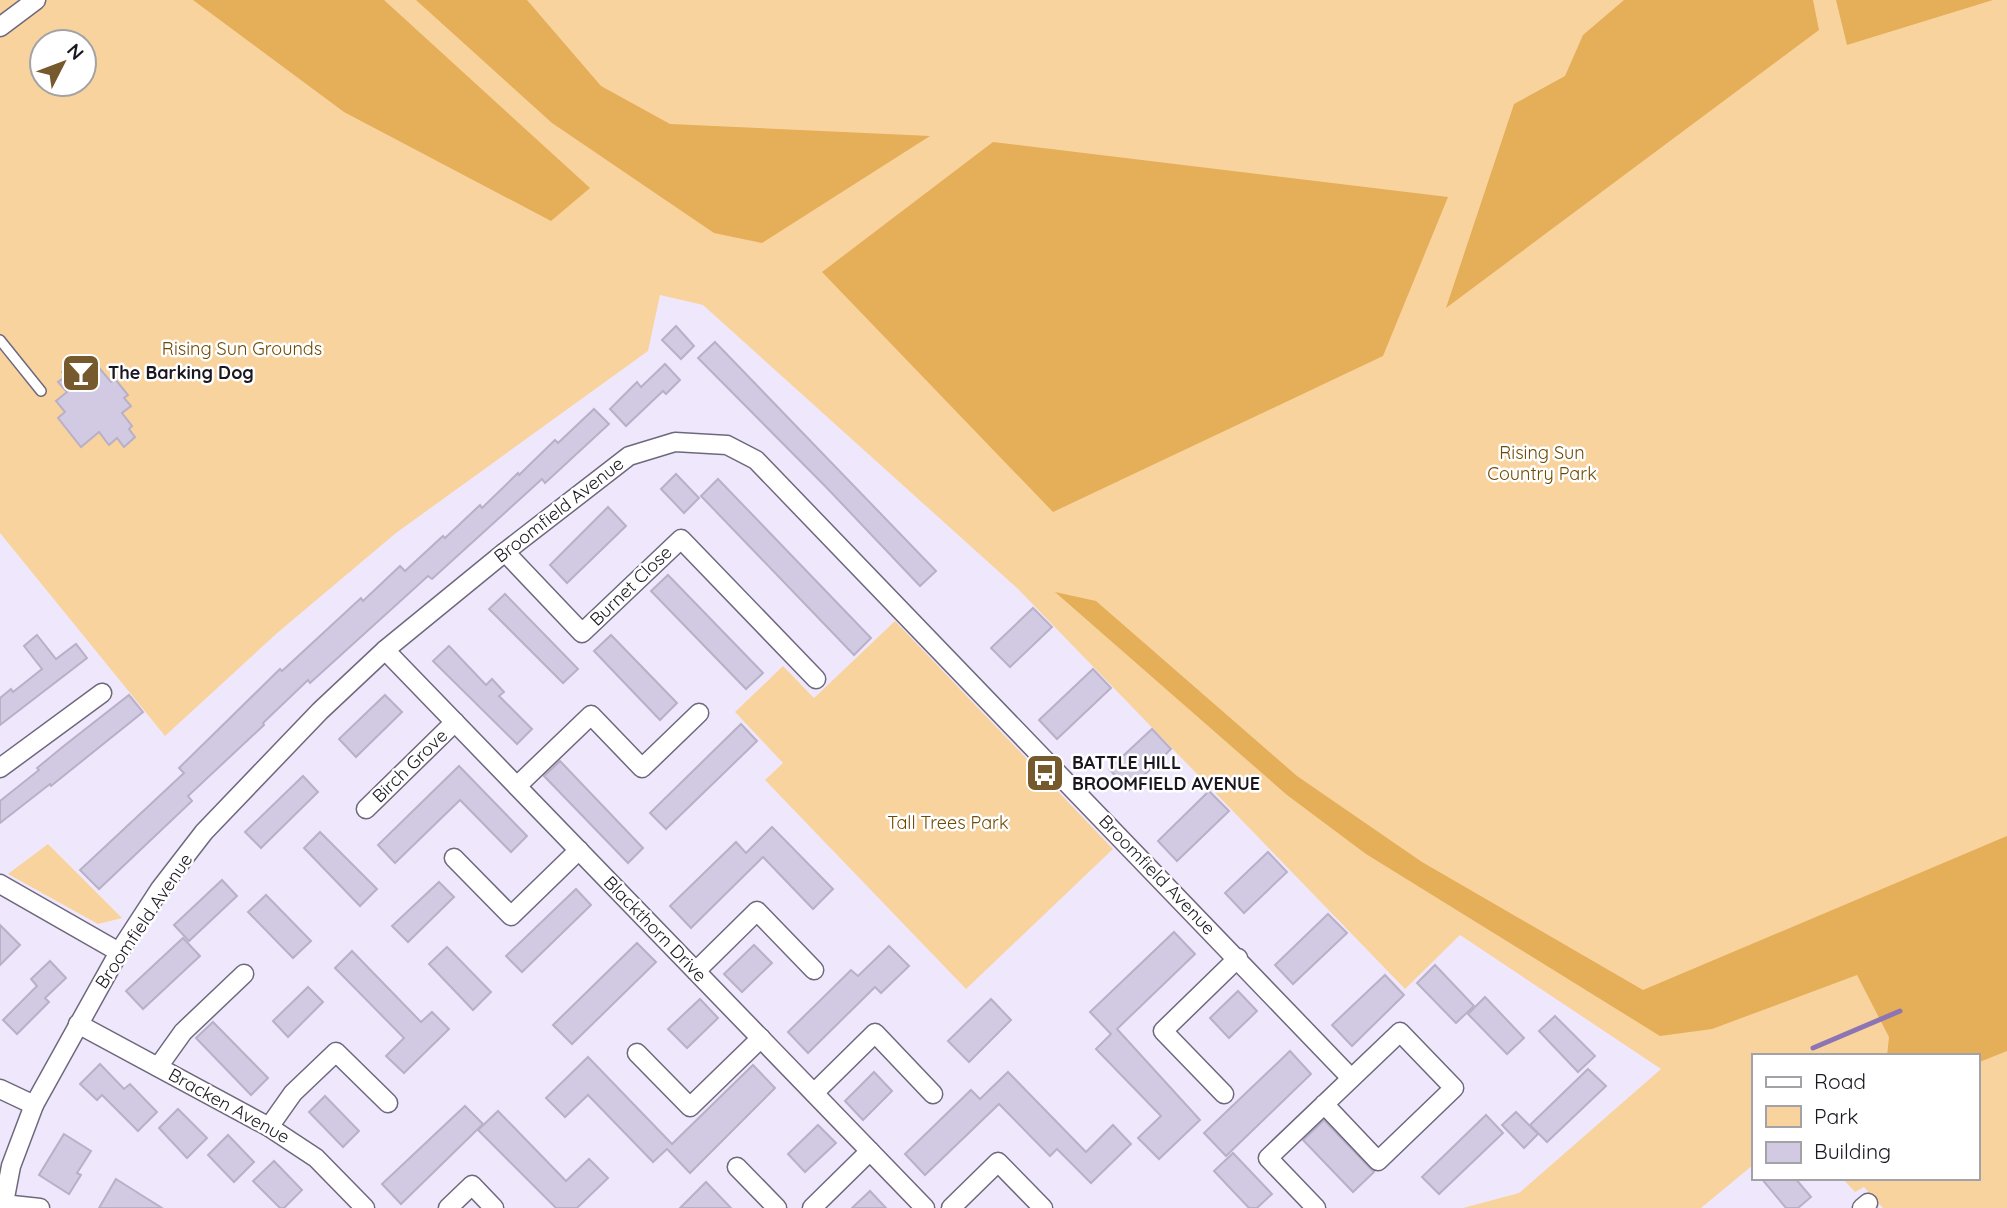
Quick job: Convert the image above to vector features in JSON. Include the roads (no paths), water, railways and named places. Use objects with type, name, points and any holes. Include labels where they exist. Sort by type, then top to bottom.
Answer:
[{"type":"street","points":[[0,27],[36,0]]},
{"type":"street","name":"Broomfield Avenue","points":[[3,1206],[11,1166],[34,1105],[119,952],[160,889],[204,832],[320,711],[385,650],[629,456],[675,442],[727,445],[756,460],[1351,1078]]},
{"type":"street","name":"Burnet Close","points":[[505,552],[582,633],[681,539],[816,679]]},
{"type":"street","name":"Blackthorn Drive","points":[[385,650],[925,1208]]},
{"type":"street","points":[[0,768],[102,693]]},
{"type":"street","points":[[517,786],[591,715],[642,768],[699,713]]},
{"type":"street","name":"Birch Grove","points":[[366,809],[455,722]]},
{"type":"street","points":[[454,858],[511,916],[579,850]]},
{"type":"street","points":[[0,884],[119,952]]},
{"type":"street","points":[[696,971],[757,911],[814,970]]},
{"type":"street","points":[[1224,1094],[1163,1031],[1238,958]]},
{"type":"street","points":[[158,1067],[183,1032],[244,974]]},
{"type":"street","name":"Bracken Avenue","points":[[78,1024],[269,1127],[316,1158],[365,1208]]},
{"type":"street","points":[[1316,1208],[1268,1158],[1324,1104],[1351,1078],[1400,1031],[1454,1088],[1378,1161],[1324,1104]]},
{"type":"street","points":[[814,1093],[875,1034],[933,1094]]},
{"type":"street","points":[[637,1053],[690,1107],[761,1038]]},
{"type":"street","points":[[269,1127],[293,1093],[336,1052],[388,1103]]},
{"type":"street","points":[[0,1089],[34,1105]]},
{"type":"street","points":[[811,1208],[870,1151]]},
{"type":"street","points":[[951,1208],[998,1162],[1043,1208]]},
{"type":"street","points":[[737,1167],[777,1208]]},
{"type":"street","points":[[448,1208],[472,1185],[494,1208]]},
{"type":"street","points":[[3,1206],[40,1208]]},
{"type":"lane","points":[[0,340],[41,391]]},
{"type":"waterway","points":[[1813,1048],[1900,1011]]},
{"type":"place","name":"The Barking Dog","points":[[81,373]]},
{"type":"place","name":"BATTLE HILL BROOMFIELD AVENUE","points":[[1045,773]]},
{"type":"park label","name":"Rising Sun Grounds","points":[[242,349]]},
{"type":"park label","name":"Rising Sun Country Park","points":[[1542,463]]},
{"type":"park label","name":"Tall Trees Park","points":[[948,823]]}]
